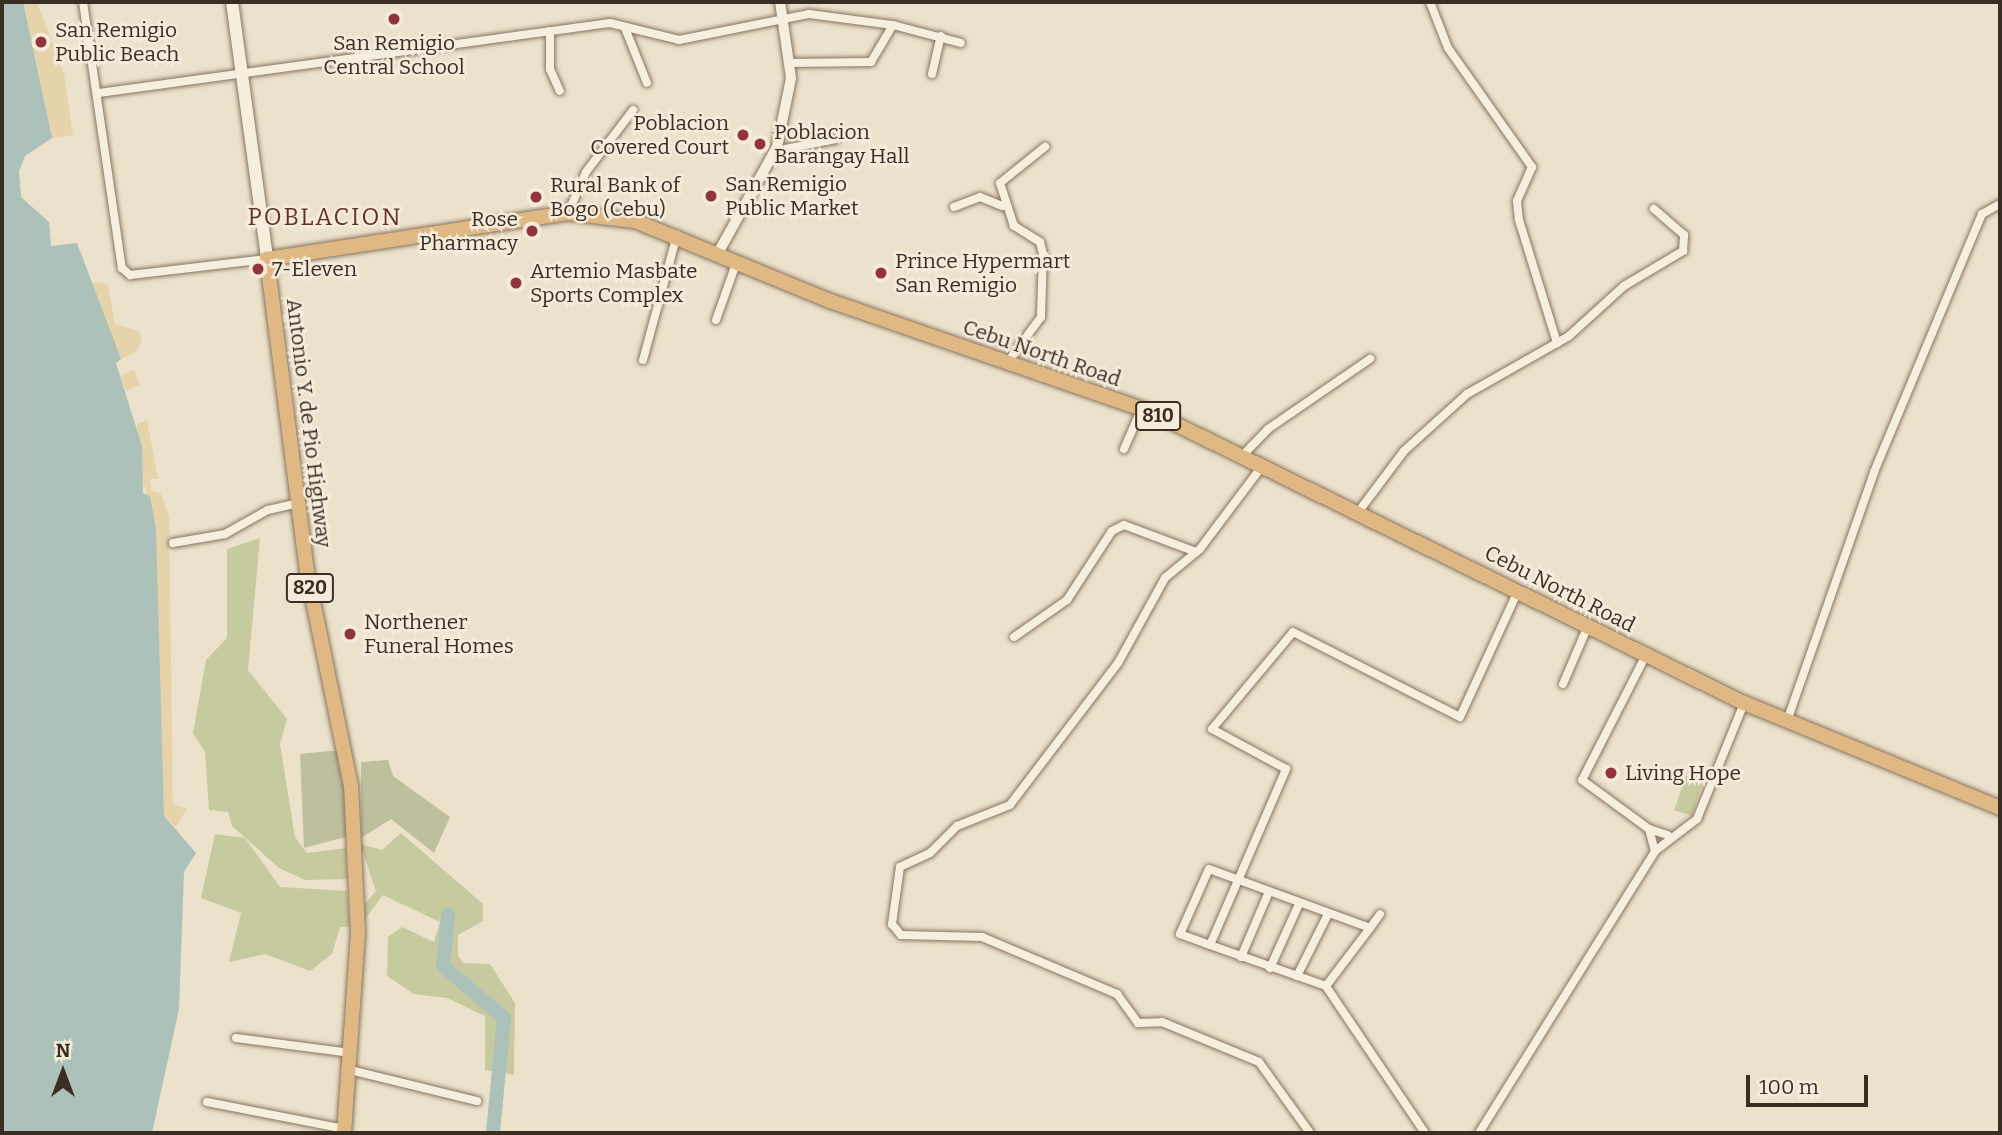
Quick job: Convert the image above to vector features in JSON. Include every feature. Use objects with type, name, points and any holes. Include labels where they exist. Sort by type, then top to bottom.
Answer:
[{"type":"highway","name":"Cebu North Road","points":[[267,259],[568,213],[635,221],[1007,363],[1141,410],[1359,511],[1645,657],[1744,704],[2000,807]]},
{"type":"highway","name":"Antonio Y. de Pio Highway","points":[[267,259],[298,503],[348,755],[358,924],[352,1053],[344,1131]]},
{"type":"main road","points":[[232,2],[267,259]]},
{"type":"street","points":[[83,2],[99,93],[110,217],[122,268],[130,275],[267,259]]},
{"type":"street","points":[[718,253],[775,151],[789,63],[780,2]]},
{"type":"street","points":[[1430,2],[1448,48],[1532,167],[1517,201],[1519,220],[1557,343]]},
{"type":"street","points":[[99,93],[610,23],[679,40],[782,17],[892,24],[961,43]]},
{"type":"street","points":[[789,63],[871,62],[892,24]]},
{"type":"street","points":[[625,28],[648,82]]},
{"type":"street","points":[[550,30],[550,69],[560,91]]},
{"type":"street","points":[[932,74],[941,36]]},
{"type":"street","points":[[568,213],[586,172],[633,110]]},
{"type":"street","points":[[775,151],[835,139]]},
{"type":"street","points":[[1007,363],[1041,317],[1044,282],[1040,242],[1014,226],[1003,207],[1000,183],[1045,147]]},
{"type":"street","points":[[954,207],[980,197],[1003,207]]},
{"type":"street","points":[[1787,722],[1874,472],[1982,214],[2000,204]]},
{"type":"street","points":[[1359,511],[1404,451],[1467,394],[1557,343],[1624,286],[1684,251],[1684,235],[1654,209]]},
{"type":"street","points":[[643,360],[677,235]]},
{"type":"street","points":[[716,320],[737,261]]},
{"type":"street","points":[[1243,456],[1268,429],[1370,359]]},
{"type":"street","points":[[1124,449],[1141,410]]},
{"type":"street","points":[[1263,465],[1196,552],[1165,578],[1118,663],[1010,805],[957,826],[930,853],[900,867],[892,924],[901,935],[982,936],[1117,994],[1138,1023],[1161,1022],[1259,1062],[1310,1133]]},
{"type":"street","points":[[173,543],[225,534],[268,510],[298,503]]},
{"type":"street","points":[[1014,637],[1067,600],[1112,531],[1124,525],[1196,552]]},
{"type":"street","points":[[1210,945],[1286,766],[1212,729],[1285,634],[1303,635],[1460,717],[1518,591]]},
{"type":"street","points":[[1563,684],[1588,626]]},
{"type":"street","points":[[1645,657],[1582,780],[1649,829],[1668,835]]},
{"type":"street","points":[[1479,1133],[1655,851],[1668,835],[1697,818],[1744,704]]},
{"type":"street","points":[[1649,829],[1655,851]]},
{"type":"street","points":[[1370,928],[1327,916],[1209,869],[1180,934],[1326,986],[1425,1133]]},
{"type":"street","points":[[1241,957],[1268,894]]},
{"type":"street","points":[[1270,968],[1299,904]]},
{"type":"street","points":[[1326,986],[1381,914]]},
{"type":"street","points":[[1297,976],[1327,916]]},
{"type":"street","points":[[236,1038],[352,1053]]},
{"type":"street","points":[[349,1070],[477,1101]]},
{"type":"street","points":[[207,1102],[344,1131]]},
{"type":"green space","points":[[260,538],[248,670],[287,719],[280,744],[295,837],[307,853],[346,848],[347,879],[305,880],[279,868],[232,826],[228,812],[209,810],[205,752],[193,733],[206,660],[227,638],[227,549]]},
{"type":"green space","points":[[340,750],[349,836],[304,848],[300,754]]},
{"type":"green space","points":[[388,760],[393,776],[450,817],[434,853],[391,819],[361,838],[361,762]]},
{"type":"green space","points":[[1687,773],[1704,779],[1691,816],[1674,810]]},
{"type":"green space","points":[[401,833],[483,904],[483,921],[458,935],[458,955],[463,963],[490,964],[515,1003],[514,1075],[485,1070],[485,1016],[447,998],[414,994],[387,976],[388,937],[402,927],[434,942],[440,922],[383,895],[365,919],[365,904],[376,891],[360,844],[382,850]]},
{"type":"green space","points":[[215,834],[245,838],[280,887],[347,891],[350,927],[340,927],[332,954],[310,971],[265,954],[229,962],[241,913],[201,898]]},
{"type":"sand","name":"San Remigio Public Beach","points":[[23,2],[37,2],[64,74],[73,135],[52,138]]},
{"type":"sand","points":[[100,282],[108,285],[115,324],[139,331],[142,340],[136,352],[121,359],[90,284]]},
{"type":"sand","points":[[134,370],[140,385],[126,390],[120,376]]},
{"type":"sand","points":[[147,420],[158,479],[150,479],[151,491],[161,494],[169,516],[173,804],[187,809],[176,827],[164,816],[152,510],[139,469],[137,424]]},
{"type":"water","points":[[2,2],[23,2],[52,138],[25,156],[19,171],[21,197],[49,222],[51,246],[77,243],[121,359],[116,363],[142,446],[143,493],[150,496],[156,529],[164,816],[196,853],[184,872],[179,1009],[152,1133],[2,1133]]},
{"type":"waterway","points":[[448,915],[443,966],[504,1018],[493,1133]]},
{"type":"place","name":"San Remigio Central School","points":[[394,19]]},
{"type":"place","name":"San Remigio Public Beach","points":[[41,42]]},
{"type":"place","name":"Poblacion Covered Court","points":[[743,135]]},
{"type":"place","name":"Poblacion Barangay Hall","points":[[760,144]]},
{"type":"place","name":"San Remigio Public Market","points":[[711,196]]},
{"type":"place","name":"Rural Bank of Bogo (Cebu)","points":[[536,197]]},
{"type":"place","name":"Rose Pharmacy","points":[[532,231]]},
{"type":"place","name":"7-Eleven","points":[[258,269]]},
{"type":"place","name":"Prince Hypermart San Remigio","points":[[881,273]]},
{"type":"place","name":"Artemio Masbate Sports Complex","points":[[516,283]]},
{"type":"place","name":"Northener Funeral Homes","points":[[350,634]]},
{"type":"place","name":"Living Hope","points":[[1611,773]]},
{"type":"district","name":"POBLACION","points":[[325,218]]}]
